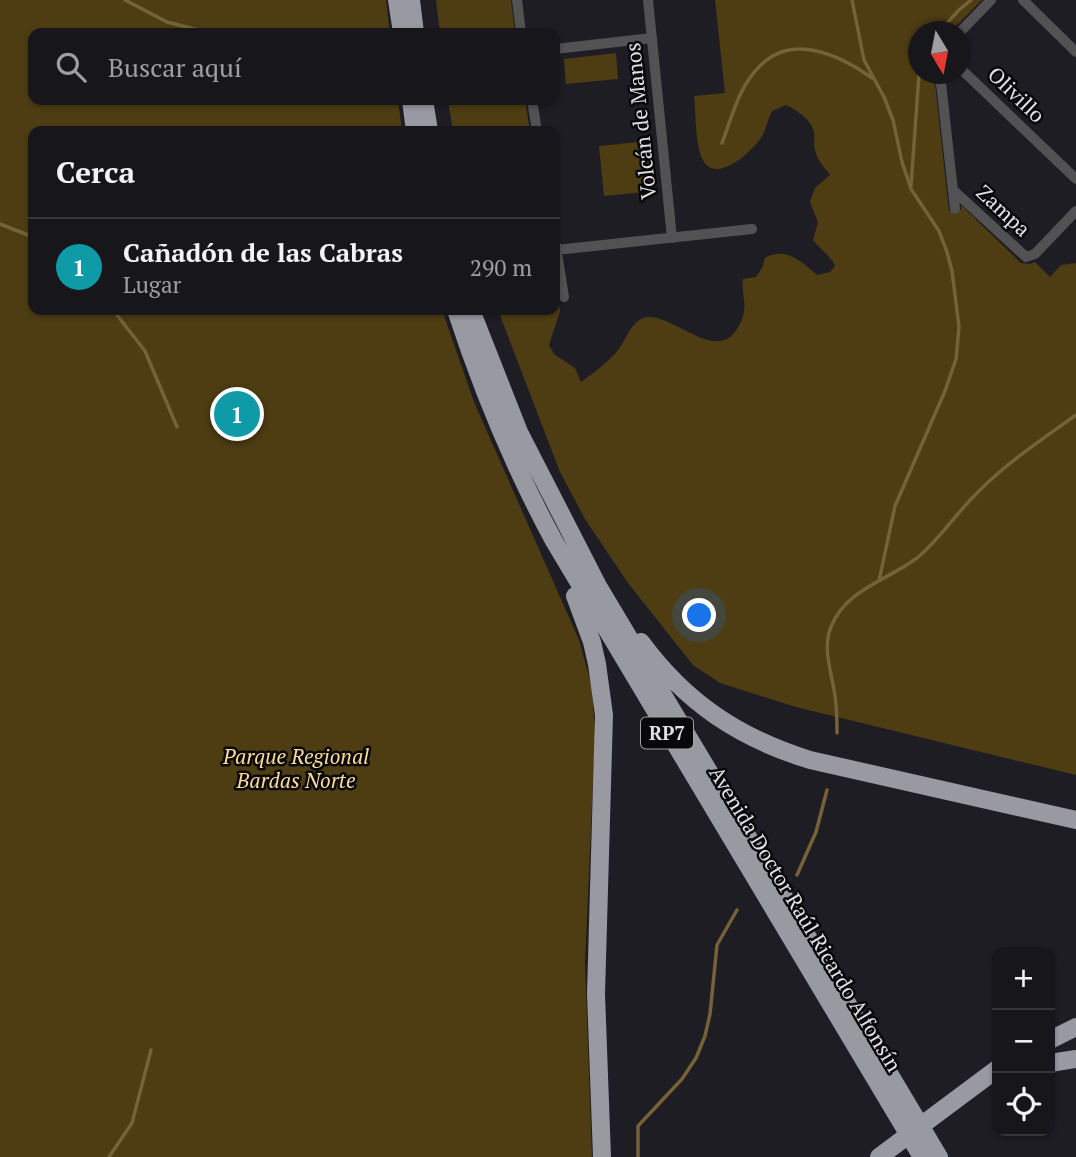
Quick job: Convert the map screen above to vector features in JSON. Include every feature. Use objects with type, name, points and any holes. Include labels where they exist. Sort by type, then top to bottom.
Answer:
[{"type":"highway","points":[[397,0],[401,28]]},
{"type":"highway","points":[[411,0],[414,28]]},
{"type":"highway","points":[[412,105],[414,126]]},
{"type":"highway","points":[[425,105],[428,126]]},
{"type":"highway","name":"Avenida Doctor Raúl Ricardo Alfonsín","points":[[458,315],[489,401],[532,500],[588,601],[911,1139],[919,1157]]},
{"type":"highway","name":"Avenida Doctor Raúl Ricardo Alfonsín","points":[[473,315],[519,432],[584,562],[916,1119]]},
{"type":"highway","points":[[532,500],[584,619],[602,689],[604,746],[596,994],[602,1157]]},
{"type":"highway","points":[[584,562],[663,669],[703,707],[747,736],[810,760],[1076,820]]},
{"type":"highway","points":[[1055,1038],[1076,1027]]},
{"type":"highway","points":[[1055,1062],[1076,1059]]},
{"type":"highway","points":[[881,1155],[992,1073]]},
{"type":"highway","points":[[956,1100],[992,1082]]},
{"type":"highway","points":[[916,1119],[947,1157]]},
{"type":"highway","name":"RP7","points":[[916,1119],[939,1157]]},
{"type":"street","points":[[517,0],[520,28]]},
{"type":"street","name":"Volcán de Manos","points":[[648,0],[672,237]]},
{"type":"street","points":[[970,21],[990,0]]},
{"type":"street","points":[[1023,0],[1076,52]]},
{"type":"street","points":[[560,49],[652,38]]},
{"type":"street","name":"Olivillo","points":[[971,78],[1076,179]]},
{"type":"street","points":[[941,84],[955,209]]},
{"type":"street","points":[[533,105],[536,126]]},
{"type":"street","name":"Zampa","points":[[953,190],[1022,255],[1029,257],[1076,211]]},
{"type":"street","points":[[560,246],[752,229]]},
{"type":"street","points":[[560,272],[564,297]]},
{"type":"green space","name":"Parque Regional Bardas Norte","points":[[0,0],[386,0],[389,28],[28,28],[28,105],[399,105],[401,126],[28,126],[28,315],[444,315],[474,402],[579,640],[592,687],[595,736],[585,963],[592,1157],[0,1157]]},
{"type":"green space","points":[[436,0],[511,0],[514,28],[439,28]]},
{"type":"green space","points":[[715,0],[982,0],[961,21],[908,21],[908,84],[935,84],[949,211],[961,210],[961,205],[1021,263],[1035,262],[1050,277],[1061,265],[1076,263],[1076,775],[796,707],[720,683],[693,665],[628,583],[585,519],[560,472],[500,315],[559,315],[549,345],[554,354],[575,368],[581,382],[614,354],[633,325],[641,319],[652,317],[666,321],[709,340],[722,341],[734,333],[744,311],[743,279],[756,277],[765,258],[787,255],[817,275],[830,272],[835,266],[813,240],[818,222],[810,202],[815,188],[830,175],[817,157],[813,128],[810,124],[786,105],[772,111],[762,136],[751,150],[734,163],[716,169],[709,167],[700,154],[694,96],[725,93]]},
{"type":"green space","points":[[616,53],[618,79],[566,84],[564,59]]},
{"type":"green space","points":[[449,105],[526,105],[529,126],[452,126]]},
{"type":"green space","points":[[650,141],[655,191],[604,196],[599,146]]},
{"type":"waterway","points":[[125,0],[167,22],[190,28]]},
{"type":"waterway","points":[[852,0],[864,60],[893,120],[911,189],[939,231],[947,252],[959,327],[956,359],[945,391],[895,506],[879,581]]},
{"type":"waterway","points":[[949,21],[971,0]]},
{"type":"waterway","points":[[722,143],[747,83],[760,66],[773,56],[787,50],[817,51],[846,62],[872,78]]},
{"type":"waterway","points":[[911,186],[918,84]]},
{"type":"waterway","points":[[0,224],[28,235]]},
{"type":"waterway","points":[[117,315],[145,351],[177,427]]},
{"type":"waterway","points":[[837,733],[836,705],[827,644],[828,635],[838,614],[868,587],[917,558],[999,473],[1076,415]]},
{"type":"waterway","points":[[797,875],[816,832],[827,790]]},
{"type":"waterway","points":[[638,1157],[638,1126],[682,1079],[696,1058],[705,1036],[717,945],[737,910]]},
{"type":"waterway","points":[[109,1157],[132,1123],[151,1050]]},
{"type":"place","name":"Cañadón de las Cabras","points":[[237,414]]}]
